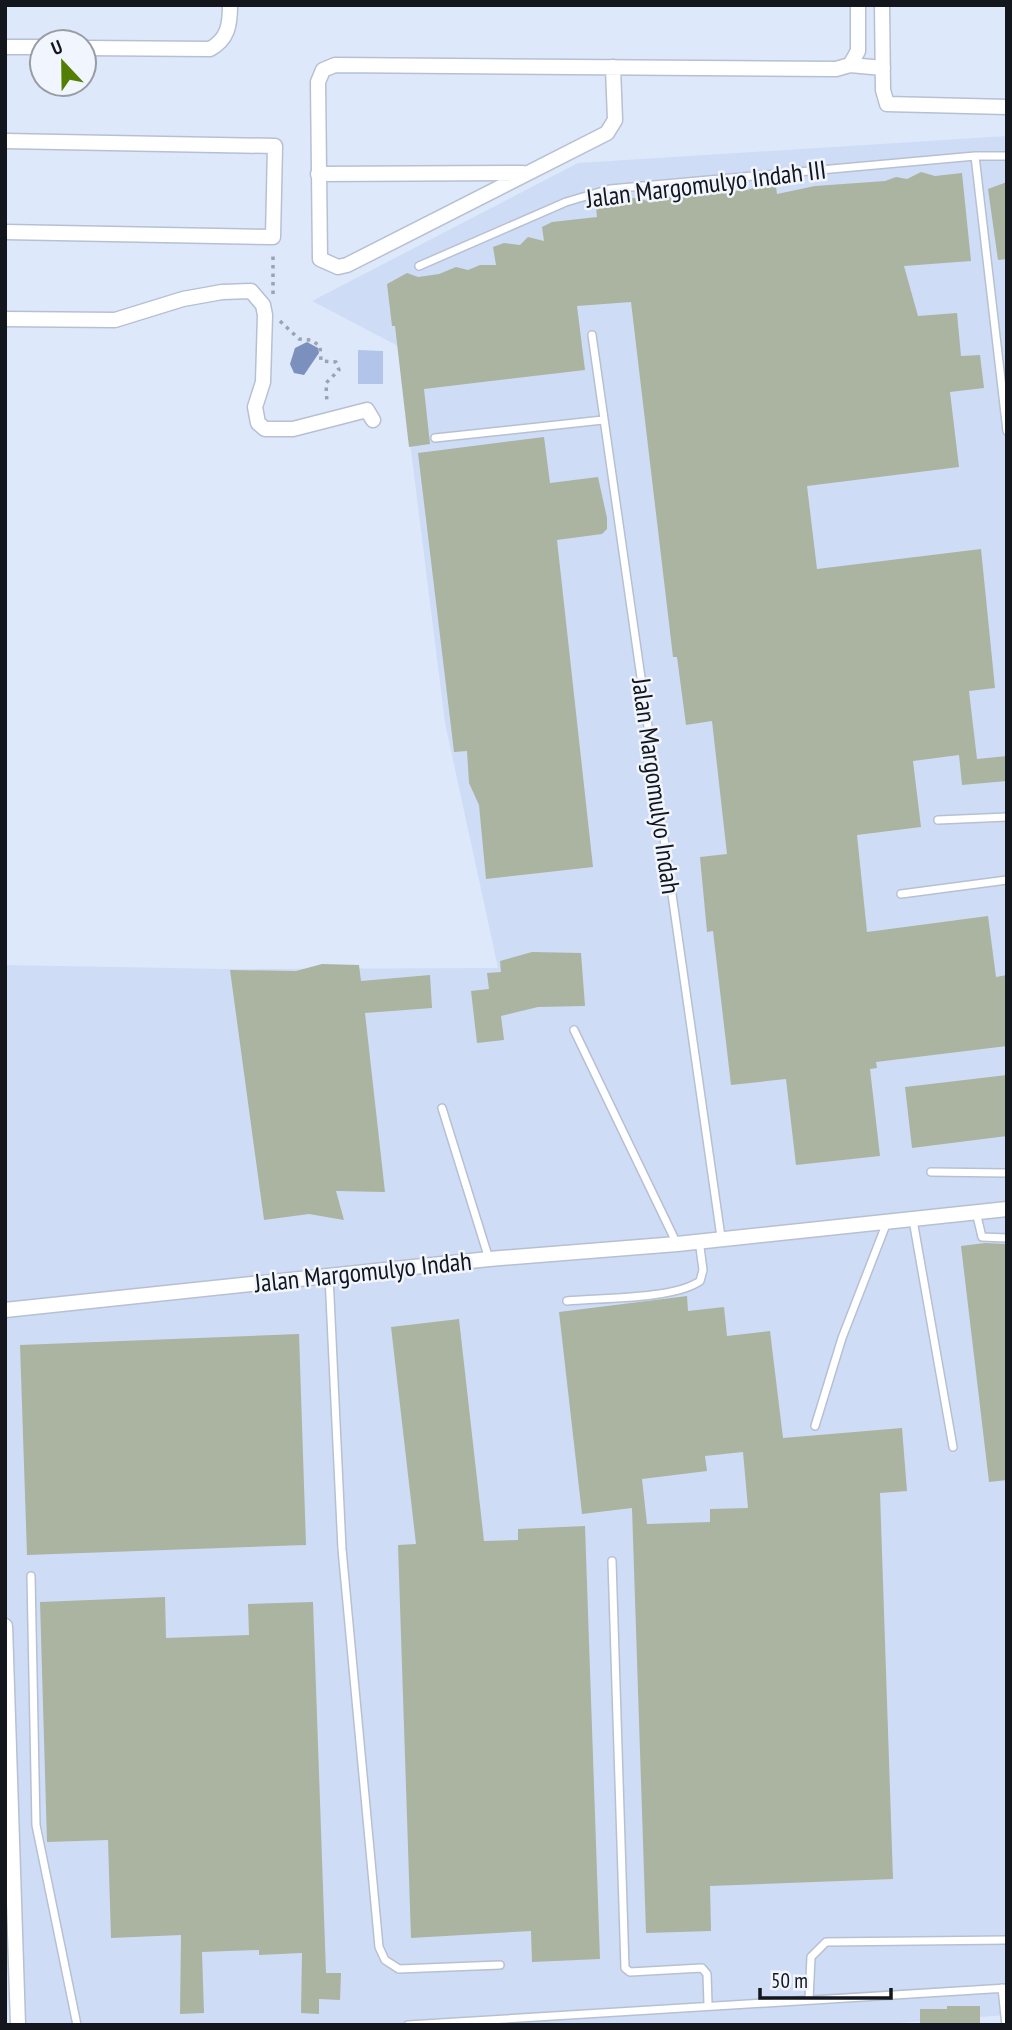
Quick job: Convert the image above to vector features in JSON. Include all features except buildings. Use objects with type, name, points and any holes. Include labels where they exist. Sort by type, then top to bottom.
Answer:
[{"type":"street","points":[[98,48],[210,50],[223,42],[230,23],[230,5]]},
{"type":"street","points":[[850,65],[858,51],[858,5]]},
{"type":"street","points":[[882,5],[883,90],[887,104],[1007,107]]},
{"type":"street","points":[[5,47],[28,47]]},
{"type":"street","points":[[613,67],[615,120],[607,133],[338,267],[326,264],[317,251],[318,82],[323,70],[335,65],[613,67],[835,69],[850,65],[883,68]]},
{"type":"street","points":[[5,141],[275,146],[273,237],[5,232]]},
{"type":"street","points":[[318,174],[528,173]]},
{"type":"street","points":[[5,319],[115,320],[140,310],[183,299],[222,292],[251,291],[263,305],[265,315],[263,382],[255,407],[258,423],[265,429],[280,431],[367,410],[373,420]]},
{"type":"street","name":"Jalan Margomulyo Indah","points":[[5,1310],[489,1259],[677,1244],[721,1237],[1007,1209]]},
{"type":"street","points":[[5,1626],[11,1985],[18,2025]]},
{"type":"lane","name":"Jalan Margomulyo Indah III","points":[[419,267],[566,202],[610,189],[975,156],[1007,156]]},
{"type":"lane","points":[[975,156],[1007,431]]},
{"type":"lane","name":"Jalan Margomulyo Indah","points":[[592,335],[721,1237]]},
{"type":"lane","points":[[436,438],[603,420]]},
{"type":"lane","points":[[938,820],[1007,817]]},
{"type":"lane","points":[[901,894],[1007,880]]},
{"type":"lane","points":[[574,1030],[677,1244]]},
{"type":"lane","points":[[442,1108],[489,1259]]},
{"type":"lane","points":[[932,1172],[1007,1173]]},
{"type":"lane","points":[[976,1212],[982,1237],[1007,1238]]},
{"type":"lane","points":[[913,1219],[953,1447]]},
{"type":"lane","points":[[815,1426],[842,1338],[888,1222]]},
{"type":"lane","points":[[568,1301],[674,1292],[693,1287],[700,1282],[702,1270],[699,1240]]},
{"type":"lane","points":[[329,1276],[342,1549],[379,1947],[385,1960],[399,1969],[500,1965]]},
{"type":"lane","points":[[612,1560],[625,1968],[630,1972],[702,1968],[707,1974],[708,2004]]},
{"type":"lane","points":[[31,1576],[36,1825],[77,2025]]},
{"type":"lane","points":[[809,1999],[811,1957],[827,1942],[1007,1940]]},
{"type":"lane","points":[[408,2025],[585,2015],[708,2004],[1005,1988],[1006,2025]]},
{"type":"path","points":[[273,237],[273,307]]},
{"type":"path","points":[[276,316],[299,339],[311,340],[320,346],[320,361],[336,362],[339,370],[326,383],[328,418]]},
{"type":"shaded area","points":[[1007,136],[1007,2015],[870,2025],[14,2025],[5,1645],[5,965],[226,969],[498,968],[445,723],[398,346],[312,301],[578,163]]},
{"type":"shaded area","points":[[307,342],[318,348],[319,353],[304,375],[294,373],[290,364],[295,348]]},
{"type":"shaded area","points":[[358,350],[383,351],[383,384],[358,384]]}]
